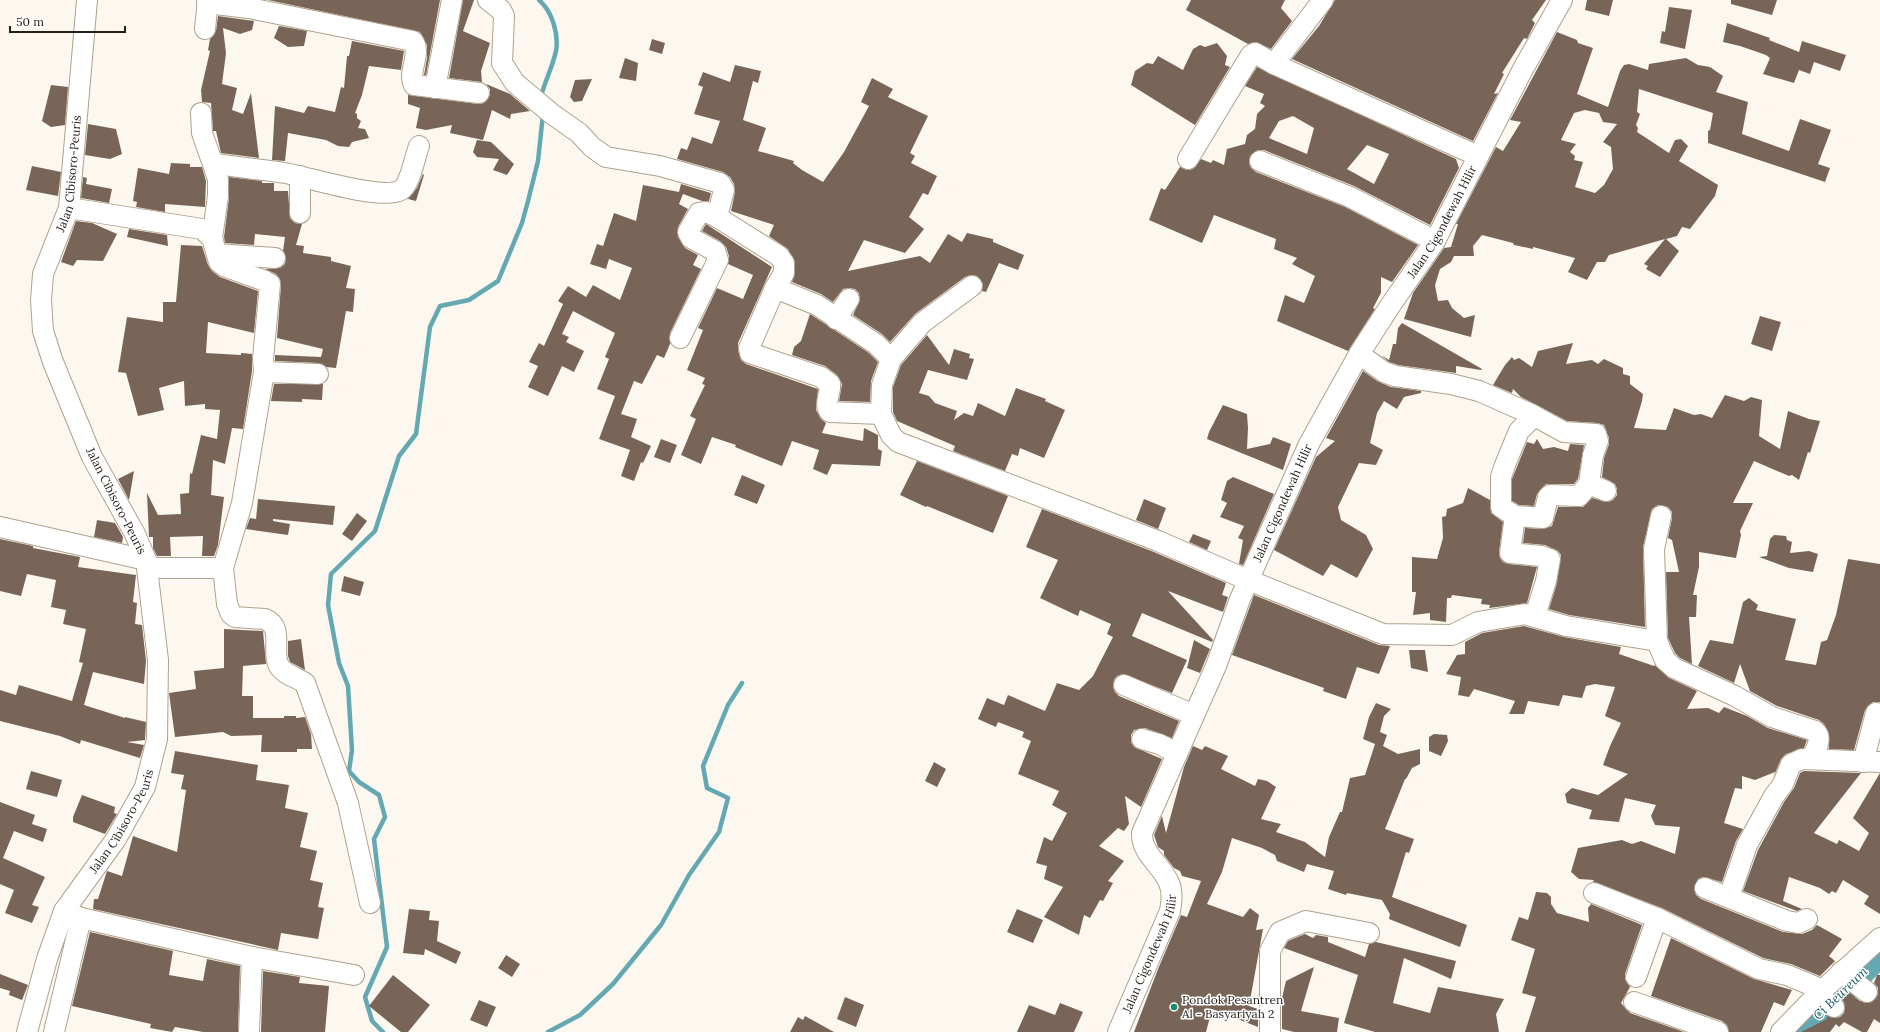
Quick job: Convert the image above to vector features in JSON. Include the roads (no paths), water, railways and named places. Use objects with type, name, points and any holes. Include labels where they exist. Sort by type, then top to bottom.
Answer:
[{"type":"street","name":"Jalan Cibisoro-Peuris","points":[[27,1032],[46,959],[145,787],[157,739],[158,660],[147,564],[135,534],[92,457],[58,376],[43,331],[41,300],[43,274],[69,208],[87,0]]},
{"type":"street","points":[[435,88],[452,0]]},
{"type":"street","points":[[488,0],[502,10],[504,16],[502,63],[515,83],[545,108],[580,133],[592,147],[606,157],[660,166],[720,183],[724,190],[717,217]]},
{"type":"street","points":[[1274,64],[1323,0]]},
{"type":"street","name":"Jalan Cigondewah Hilir","points":[[1118,1032],[1170,911],[1172,896],[1169,882],[1148,853],[1142,840],[1142,833],[1216,666],[1248,580],[1309,444],[1360,354],[1434,241],[1523,69],[1562,0]]},
{"type":"street","points":[[205,29],[208,1],[413,41],[417,47],[412,83],[414,85],[479,93]]},
{"type":"street","points":[[1188,159],[1251,55],[1256,54],[1274,64],[1478,156]]},
{"type":"street","points":[[201,113],[202,133],[218,184],[214,246]]},
{"type":"street","points":[[212,163],[300,176],[353,189],[385,193],[396,192],[406,185],[419,146]]},
{"type":"street","points":[[1260,161],[1350,197],[1434,241]]},
{"type":"street","points":[[300,176],[300,213]]},
{"type":"street","points":[[69,208],[196,226],[202,229],[214,246],[220,262],[224,266],[270,284],[263,359],[264,372],[242,503],[223,568],[227,604],[231,614],[234,617],[264,619],[269,621],[274,626],[276,631],[277,663],[285,672],[305,683],[312,698],[348,803],[370,903]]},
{"type":"street","points":[[680,338],[718,260],[716,251],[691,238],[688,232],[699,213],[706,212],[717,217],[779,256],[784,263],[785,268],[781,280],[775,288],[749,348],[750,353],[821,377],[827,381],[830,388],[827,408],[830,412],[881,414]]},
{"type":"street","points":[[214,246],[275,258]]},
{"type":"street","points":[[972,286],[922,323],[891,359],[882,385],[881,414],[891,435],[898,442],[1151,538],[1248,580],[1382,634],[1452,635],[1478,622],[1525,614],[1566,626],[1657,641]]},
{"type":"street","points":[[775,288],[817,305],[836,319],[876,344],[891,359]]},
{"type":"street","points":[[836,319],[848,299]]},
{"type":"street","points":[[1360,354],[1384,372],[1395,376],[1451,384],[1479,392],[1534,416],[1564,432],[1596,434],[1598,441],[1593,455],[1598,488],[1579,496],[1550,495],[1548,497],[1543,518],[1515,516],[1501,507],[1501,477],[1519,431],[1534,416]]},
{"type":"street","points":[[264,372],[318,374]]},
{"type":"street","points":[[1515,516],[1510,553],[1541,556],[1550,559],[1547,576],[1535,616]]},
{"type":"street","points":[[1661,516],[1654,549],[1657,641],[1665,660],[1674,668],[1735,696],[1772,717],[1814,731],[1818,738],[1818,746],[1810,759]]},
{"type":"street","points":[[0,527],[147,564],[223,568]]},
{"type":"street","points":[[1124,685],[1194,715]]},
{"type":"street","points":[[1729,897],[1747,845],[1774,796],[1783,784],[1792,764],[1802,759],[1872,762],[1876,713]]},
{"type":"street","points":[[1142,738],[1177,753]]},
{"type":"street","points":[[1705,888],[1787,921],[1798,923],[1807,919]]},
{"type":"street","points":[[1594,893],[1657,918],[1759,969],[1787,975],[1824,998]]},
{"type":"street","points":[[54,1032],[72,915],[252,957],[354,975]]},
{"type":"street","points":[[1636,977],[1657,918]]},
{"type":"street","points":[[1273,1031],[1270,951],[1280,932],[1306,921],[1368,933]]},
{"type":"street","points":[[1782,1032],[1824,998],[1854,982],[1880,938]]},
{"type":"street","points":[[249,1032],[252,957]]},
{"type":"street","points":[[1634,1002],[1718,1032]]},
{"type":"waterway","points":[[539,0],[548,10],[554,23],[557,44],[555,56],[542,93],[542,99]]},
{"type":"waterway","points":[[383,1032],[372,1021],[365,997],[387,947],[374,839],[385,817],[379,795],[359,782],[349,771],[352,750],[348,686],[339,663],[328,605],[331,574],[375,531],[399,456],[416,434],[430,327],[440,306],[469,300],[498,281],[522,223],[528,201],[538,161],[543,114]]},
{"type":"waterway","points":[[548,1032],[580,1015],[613,984],[661,925],[689,875],[719,832],[728,798],[707,788],[703,766],[728,705],[742,683]]},
{"type":"waterway","name":"Ci Beureum","points":[[1799,1032],[1880,953]]},
{"type":"place","name":"Pondok Pesantren Al - Basyariyah 2","points":[[1174,1007]]}]
